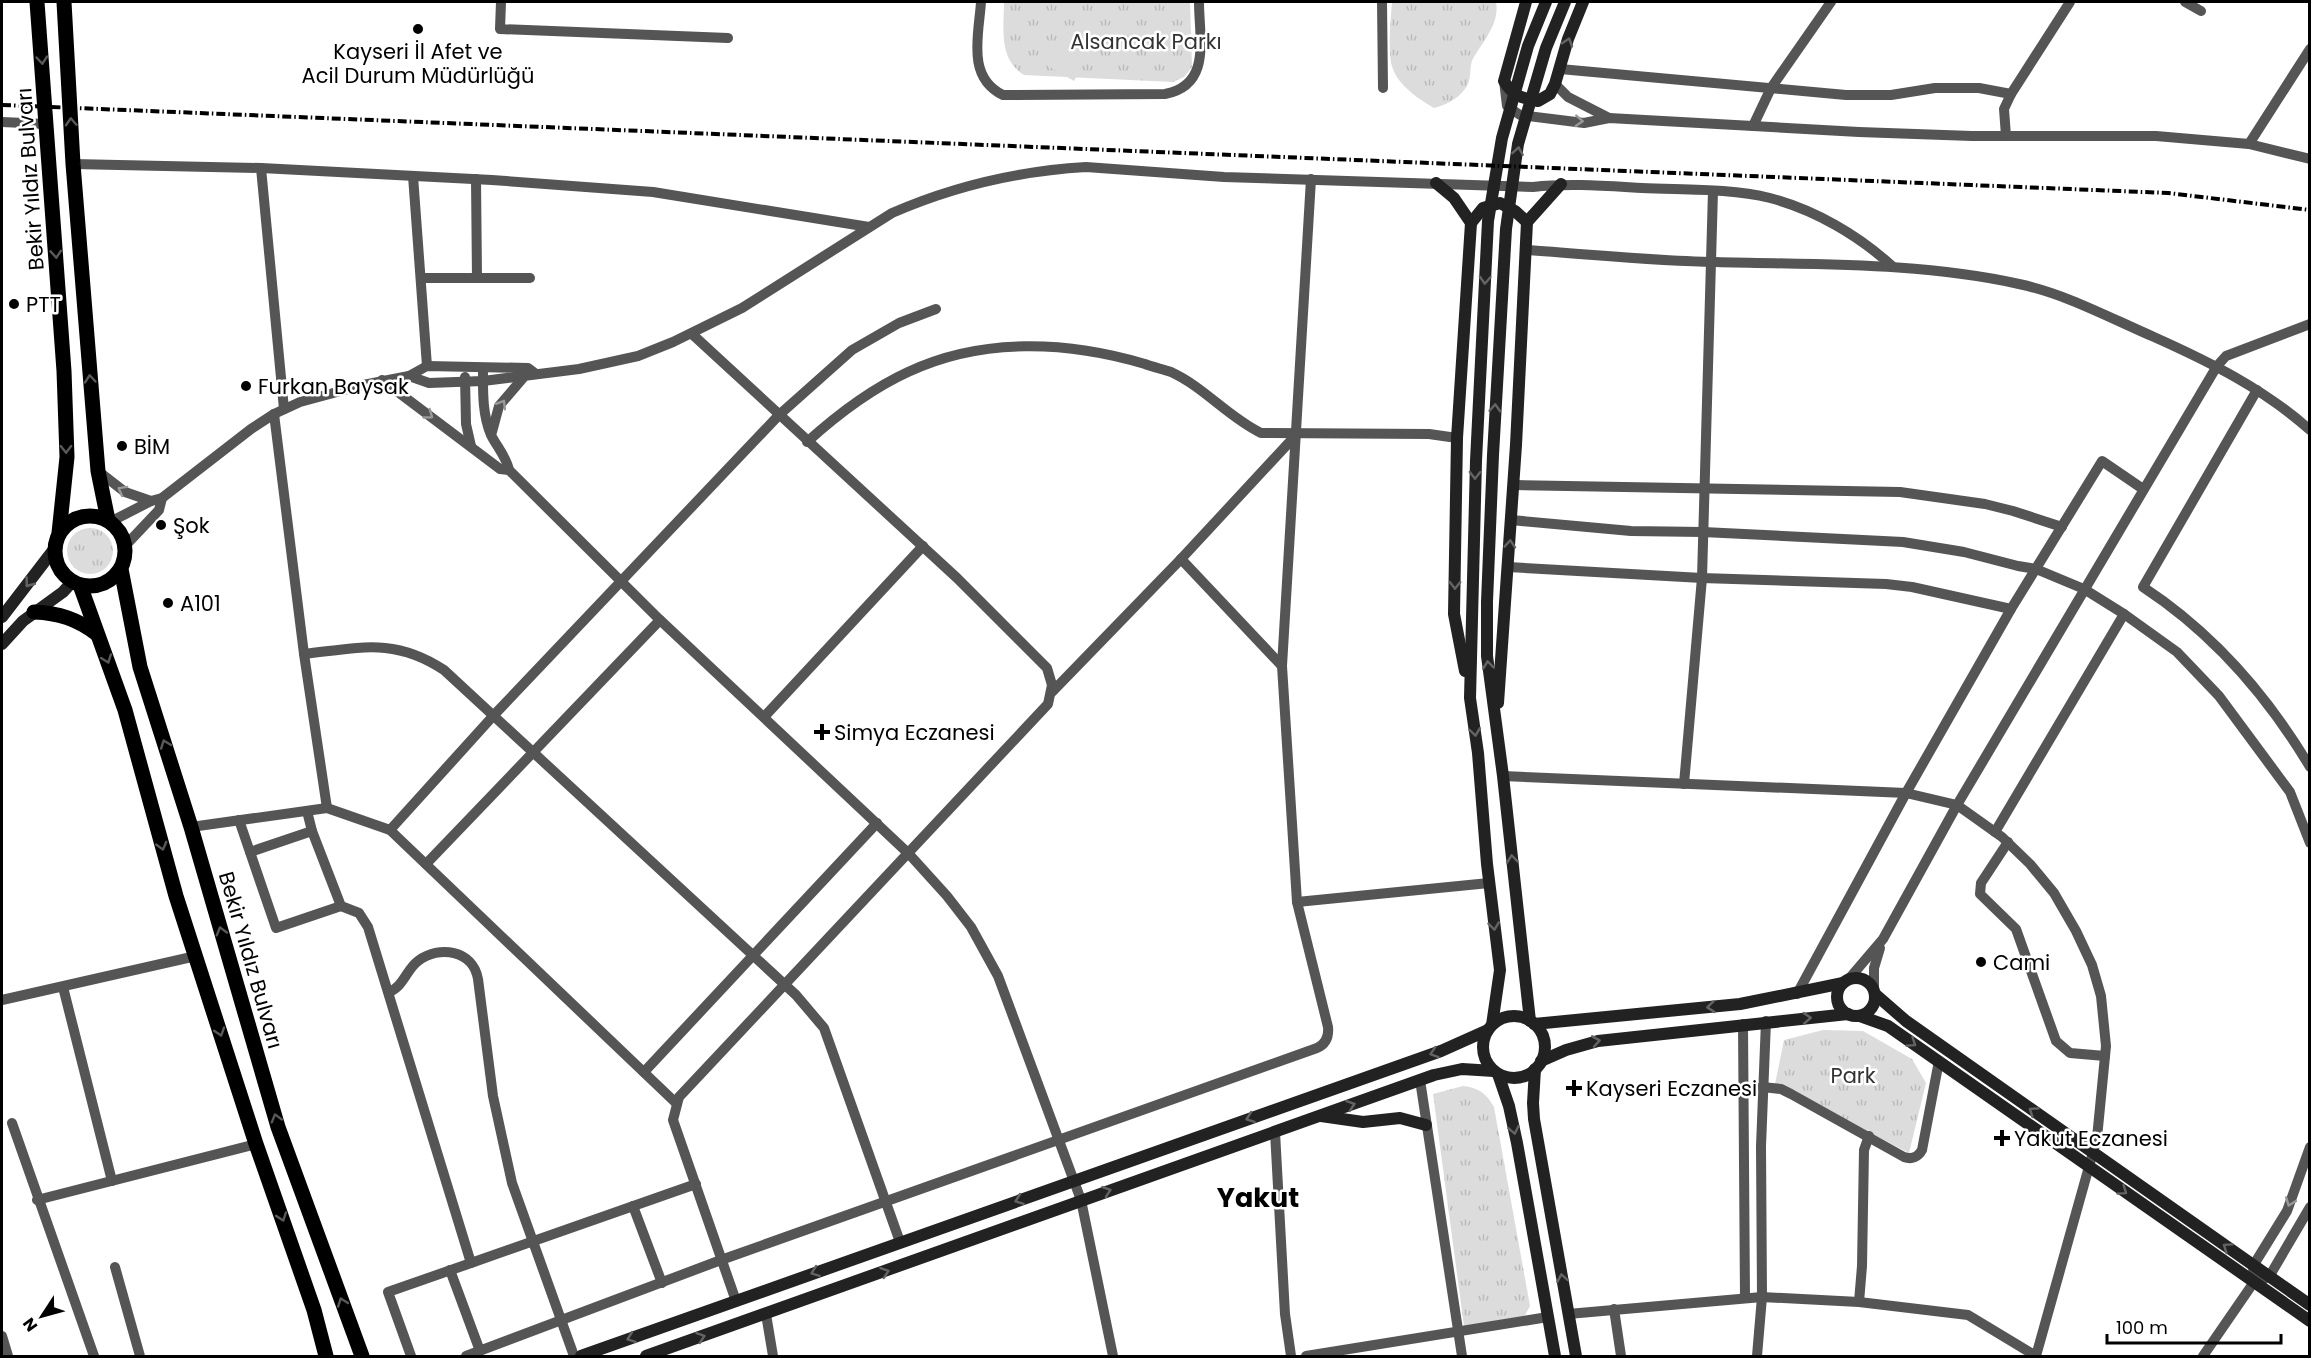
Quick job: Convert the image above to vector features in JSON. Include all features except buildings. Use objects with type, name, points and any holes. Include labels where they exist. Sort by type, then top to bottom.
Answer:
[{"type":"main road","name":"Bekir Yıldız Bulvarı","points":[[37,2],[64,371],[67,458],[57,541]]},
{"type":"main road","points":[[64,2],[73,164],[98,471],[109,521]]},
{"type":"main road","points":[[85,516],[100,517],[109,521],[119,531],[125,546],[121,568],[116,575],[103,584],[95,586],[76,583],[66,577],[57,564],[57,541],[70,522],[85,516]]},
{"type":"main road","name":"Bekir Yıldız Bulvarı","points":[[121,568],[132,635],[142,676],[191,827],[278,1127],[364,1354]]},
{"type":"main road","points":[[76,583],[98,634],[125,710],[176,896],[256,1144],[314,1310],[326,1356]]},
{"type":"main road","points":[[34,612],[69,617],[98,634]]},
{"type":"street","points":[[501,2],[500,29],[728,38]]},
{"type":"street","points":[[981,2],[977,54],[979,69],[986,82],[996,92],[1003,94],[1165,94],[1178,90],[1190,81],[1199,67],[1199,2]]},
{"type":"street","points":[[1382,2],[1383,88]]},
{"type":"street","points":[[1526,2],[1504,81],[1507,106],[1520,115],[1584,123],[1609,118],[1859,132],[2006,136],[2156,136],[2248,144],[2310,159]]},
{"type":"street","points":[[1470,698],[1476,461],[1488,221],[1502,138],[1528,46],[1546,2]]},
{"type":"street","points":[[1532,1023],[1487,656],[1487,602],[1506,229],[1518,144],[1546,48],[1565,2]]},
{"type":"street","points":[[1504,81],[1511,92],[1520,98],[1538,101],[1550,94],[1583,2]]},
{"type":"street","points":[[1753,126],[1771,88],[1831,2]]},
{"type":"street","points":[[2006,136],[2004,109],[2011,94],[2070,2]]},
{"type":"street","points":[[2186,2],[2201,11]]},
{"type":"street","points":[[2248,144],[2310,49]]},
{"type":"street","points":[[1560,69],[1869,96],[1935,88],[1979,88],[2011,94]]},
{"type":"street","points":[[1555,84],[1568,97],[1609,118]]},
{"type":"street","points":[[2,122],[46,124]]},
{"type":"street","points":[[73,164],[261,168],[476,179],[653,192],[869,227]]},
{"type":"street","points":[[409,376],[429,383],[523,378],[620,361],[656,350],[742,308],[892,213],[937,195],[998,178],[1038,171],[1086,167],[1224,177],[1533,187],[1561,184],[1713,191],[1768,198],[1810,212],[1836,224],[1892,266]]},
{"type":"street","points":[[261,168],[279,411],[304,654],[327,808]]},
{"type":"street","points":[[413,176],[427,366]]},
{"type":"street","points":[[476,179],[477,278]]},
{"type":"street","points":[[466,1356],[562,1322],[722,1260],[1317,1048],[1324,1043],[1328,1036],[1328,1027],[1297,902],[1282,666],[1311,179]]},
{"type":"street","points":[[1436,183],[1454,198],[1471,223]]},
{"type":"street","points":[[1497,728],[1527,222],[1561,184]]},
{"type":"street","points":[[1684,784],[1702,578],[1713,191]]},
{"type":"street","points":[[1527,222],[1515,211],[1500,203],[1483,208],[1471,223],[1457,438],[1454,614],[1478,753],[1489,883],[1500,970],[1490,1027],[1484,1039],[1483,1050],[1485,1059],[1496,1072],[1509,1106],[1556,1356]]},
{"type":"street","points":[[1526,250],[1712,262],[1892,266],[1997,280],[2042,290],[2095,310],[2217,366],[2257,390],[2310,430]]},
{"type":"street","points":[[422,278],[530,278]]},
{"type":"street","points":[[390,830],[494,716],[779,415],[852,350],[898,323],[936,309]]},
{"type":"street","points":[[646,1356],[1420,1080],[1462,1069],[1496,1072],[1508,1078],[1518,1078],[1527,1075],[1538,1065],[1566,1050],[1598,1041],[1766,1021],[1854,1015],[1871,1009],[1874,1003],[1874,968],[1883,939],[1957,805],[2217,366],[2226,356],[2310,324]]},
{"type":"street","points":[[692,334],[957,578],[1047,668],[1052,679],[1052,692],[1048,704],[909,854],[682,1092],[676,1103],[673,1120],[736,1301]]},
{"type":"street","points":[[807,442],[848,408],[909,371],[957,355],[1025,346],[1091,351],[1159,368],[1190,382],[1237,420],[1262,433],[1430,434],[1457,438]]},
{"type":"street","points":[[109,521],[157,499],[279,411],[330,393],[409,376],[427,366],[528,368],[536,374]]},
{"type":"street","points":[[465,367],[466,424],[471,446]]},
{"type":"street","points":[[483,368],[485,412],[491,435],[507,460],[508,470]]},
{"type":"street","points":[[491,435],[499,406],[523,378]]},
{"type":"street","points":[[382,381],[500,469],[508,470],[660,620],[909,854],[960,911],[990,959],[1081,1200],[1113,1356]]},
{"type":"street","points":[[2257,390],[2143,587],[2181,614],[2226,655],[2271,708],[2310,767]]},
{"type":"street","points":[[1052,692],[1181,559],[1297,434]]},
{"type":"street","points":[[1797,994],[1905,793],[2011,609],[2102,461],[2143,489]]},
{"type":"street","points":[[98,471],[125,492],[157,499]]},
{"type":"street","points":[[1513,485],[1900,492],[1985,504],[2062,527]]},
{"type":"street","points":[[125,546],[159,510],[157,499]]},
{"type":"street","points":[[1511,520],[1631,531],[1703,532],[1903,542],[1964,552],[2036,569],[2084,589],[2177,652],[2219,696],[2290,792],[2310,843]]},
{"type":"street","points":[[2,617],[57,541]]},
{"type":"street","points":[[764,717],[923,546]]},
{"type":"street","points":[[1181,559],[1282,666]]},
{"type":"street","points":[[1508,567],[1702,578],[1886,584],[1912,587],[2011,609]]},
{"type":"street","points":[[2,644],[34,612],[76,583]]},
{"type":"street","points":[[1995,832],[2124,614]]},
{"type":"street","points":[[426,864],[660,620]]},
{"type":"street","points":[[304,654],[376,646],[411,653],[444,670],[807,1006],[824,1028],[900,1242]]},
{"type":"street","points":[[1503,776],[1905,793],[1957,805],[2008,842],[2054,893],[2086,950],[2101,996],[2106,1028],[2106,1056],[2099,1125],[2093,1154],[2036,1356],[1968,1315],[1859,1302],[1762,1297],[1568,1314]]},
{"type":"street","points":[[191,827],[327,808],[390,830],[676,1103]]},
{"type":"street","points":[[307,811],[312,831],[341,906]]},
{"type":"street","points":[[239,820],[276,928],[341,906],[354,910],[364,918],[471,1263]]},
{"type":"street","points":[[644,1072],[751,955],[877,823]]},
{"type":"street","points":[[250,852],[312,831]]},
{"type":"street","points":[[2008,842],[1981,883],[1980,894],[2016,929],[2056,1041],[2070,1053],[2106,1056]]},
{"type":"street","points":[[1297,902],[1489,883]]},
{"type":"street","points":[[1883,939],[1846,981],[1838,994],[1843,1010],[1880,1022],[1939,1061],[2310,1321]]},
{"type":"street","points":[[389,993],[398,988],[410,969],[424,958],[444,952],[455,953],[469,960],[475,969],[493,1096],[512,1183],[574,1356]]},
{"type":"street","points":[[2,1000],[196,956]]},
{"type":"street","points":[[1532,1023],[1740,1004],[1797,994],[1854,978],[1866,980],[1874,992],[1906,1021],[2310,1305]]},
{"type":"street","points":[[63,987],[112,1181]]},
{"type":"street","points":[[581,1356],[1441,1051],[1490,1027],[1504,1017],[1515,1016],[1532,1023],[1540,1032],[1544,1042],[1544,1052],[1538,1065],[1533,1103],[1534,1119],[1576,1356]]},
{"type":"street","points":[[1757,1356],[1762,1297],[1762,1087],[1766,1021]]},
{"type":"street","points":[[1743,1024],[1745,1298]]},
{"type":"street","points":[[1762,1087],[1786,1091],[1910,1159],[1918,1156],[1922,1150],[1939,1061]]},
{"type":"street","points":[[1420,1080],[1462,1356]]},
{"type":"street","points":[[1320,1116],[1363,1122],[1400,1118],[1426,1125]]},
{"type":"street","points":[[12,1123],[94,1356]]},
{"type":"street","points":[[1275,1132],[1286,1314],[1291,1356]]},
{"type":"street","points":[[1859,1302],[1862,1266],[1864,1150],[1869,1136]]},
{"type":"street","points":[[38,1200],[256,1144]]},
{"type":"street","points":[[2254,1282],[2253,1266],[2287,1211],[2310,1147]]},
{"type":"street","points":[[411,1356],[388,1292],[696,1185]]},
{"type":"street","points":[[633,1206],[662,1283]]},
{"type":"street","points":[[2203,1356],[2254,1282],[2269,1277],[2310,1208]]},
{"type":"street","points":[[115,1267],[140,1356]]},
{"type":"street","points":[[450,1270],[480,1352]]},
{"type":"street","points":[[1614,1309],[1621,1356]]},
{"type":"street","points":[[766,1314],[773,1356]]},
{"type":"street","points":[[1306,1356],[1548,1317]]},
{"type":"street","points":[[2,1336],[8,1356]]},
{"type":"green space","name":"Alsancak Parkı","points":[[1004,2],[1190,2],[1192,67],[1184,77],[1173,82],[1024,75],[1016,68],[1006,52],[1003,32]]},
{"type":"green space","points":[[1392,2],[1496,2],[1496,17],[1471,63],[1469,81],[1458,97],[1452,101],[1434,108],[1410,92],[1396,75],[1390,55]]},
{"type":"green space","points":[[1070,25],[1096,39],[1074,81],[1048,66]]},
{"type":"green space","points":[[95,528],[107,534],[112,542],[112,560],[107,568],[99,573],[85,574],[77,571],[70,564],[67,546],[70,538],[77,531]]},
{"type":"green space","name":"Park","points":[[1823,1030],[1863,1031],[1912,1059],[1926,1083],[1909,1153],[1775,1084],[1784,1040]]},
{"type":"green space","points":[[1463,1086],[1482,1092],[1494,1107],[1530,1306],[1524,1317],[1464,1326],[1433,1094]]},
{"type":"railway","points":[[2,105],[2168,193],[2310,210]]},
{"type":"place","name":"Kayseri İl Afet ve Acil Durum Müdürlüğü","points":[[418,29]]},
{"type":"place","name":"PTT","points":[[14,304]]},
{"type":"place","name":"Furkan Baysak","points":[[246,386]]},
{"type":"place","name":"BİM","points":[[122,446]]},
{"type":"place","name":"Şok","points":[[161,525]]},
{"type":"place","name":"A101","points":[[168,603]]},
{"type":"place","name":"Simya Eczanesi","points":[[822,732]]},
{"type":"place","name":"Cami","points":[[1981,962]]},
{"type":"place","name":"Kayseri Eczanesi","points":[[1574,1088]]},
{"type":"place","name":"Yakut Eczanesi","points":[[2002,1138]]},
{"type":"district","name":"Yakut","points":[[1258,1197]]}]
